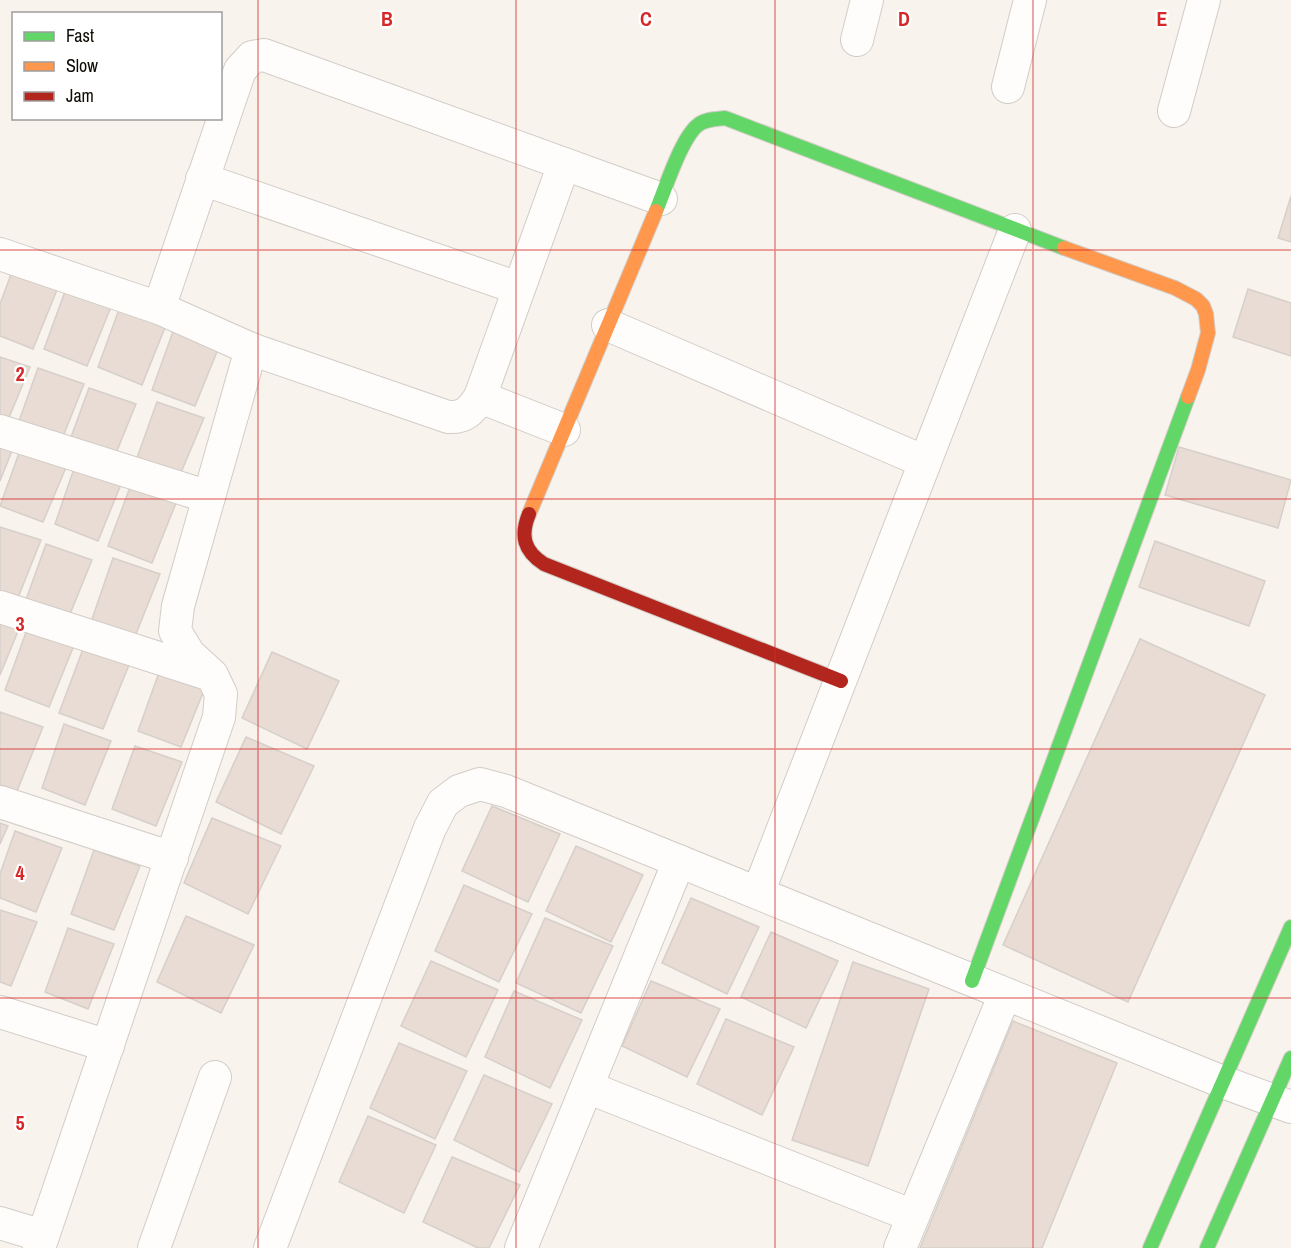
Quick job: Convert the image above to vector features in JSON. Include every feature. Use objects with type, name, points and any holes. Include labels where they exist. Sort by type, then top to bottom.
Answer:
[{"type":"street","points":[[857,40],[867,0]]},
{"type":"street","points":[[1008,87],[1030,0]]},
{"type":"street","points":[[1174,111],[1204,0]]},
{"type":"street","points":[[159,308],[240,70],[252,57],[264,55],[661,199]]},
{"type":"street","points":[[841,681],[537,561],[527,550],[522,537],[524,526],[564,429],[691,130],[706,119],[724,117],[1015,230],[1183,292],[1198,301],[1208,319],[1207,340],[972,981]]},
{"type":"street","points":[[0,254],[159,308],[251,349],[448,417],[465,415],[480,397],[564,164]]},
{"type":"street","points":[[202,179],[518,288]]},
{"type":"street","points":[[758,893],[1015,230]]},
{"type":"street","points":[[608,325],[926,462]]},
{"type":"street","points":[[0,1223],[41,1242],[219,717],[221,694],[212,675],[189,654],[175,631],[178,606],[251,349]]},
{"type":"street","points":[[480,397],[564,429]]},
{"type":"street","points":[[0,431],[209,497]]},
{"type":"street","points":[[0,607],[212,675]]},
{"type":"street","points":[[270,1248],[430,828],[443,803],[459,791],[480,784],[506,790],[972,981],[1282,1104]]},
{"type":"street","points":[[0,802],[172,858]]},
{"type":"street","points":[[521,1248],[679,861]]},
{"type":"street","points":[[1150,1248],[1291,927]]},
{"type":"street","points":[[900,1248],[1005,994]]},
{"type":"street","points":[[0,1012],[108,1046]]},
{"type":"street","points":[[1207,1248],[1282,1104],[1291,1058]]},
{"type":"street","points":[[154,1248],[215,1077]]},
{"type":"street","points":[[587,1087],[913,1216]]},
{"type":"building","points":[[1291,196],[1291,242],[1278,238]]},
{"type":"building","points":[[13,269],[59,285],[33,349],[0,336],[0,304]]},
{"type":"building","points":[[67,286],[113,302],[87,366],[44,349]]},
{"type":"building","points":[[1248,289],[1291,303],[1291,356],[1233,337]]},
{"type":"building","points":[[121,304],[168,320],[142,385],[98,367]]},
{"type":"building","points":[[175,326],[221,342],[195,406],[152,390]]},
{"type":"building","points":[[0,357],[30,367],[3,432],[0,430]]},
{"type":"building","points":[[38,368],[84,384],[58,449],[15,432]]},
{"type":"building","points":[[89,388],[136,404],[112,463],[67,448]]},
{"type":"building","points":[[157,402],[204,418],[177,482],[134,466]]},
{"type":"building","points":[[0,436],[16,441],[0,481]]},
{"type":"building","points":[[23,442],[70,458],[43,522],[0,506]]},
{"type":"building","points":[[1179,447],[1291,480],[1278,528],[1165,495]]},
{"type":"building","points":[[77,460],[124,477],[98,541],[55,524]]},
{"type":"building","points":[[132,482],[178,498],[152,563],[108,546]]},
{"type":"building","points":[[0,527],[41,540],[15,605],[0,600]]},
{"type":"building","points":[[1155,541],[1265,581],[1249,626],[1139,587]]},
{"type":"building","points":[[46,544],[92,560],[66,624],[23,608]]},
{"type":"building","points":[[113,558],[160,574],[134,639],[91,622]]},
{"type":"building","points":[[0,617],[21,624],[0,675]]},
{"type":"building","points":[[28,627],[75,643],[49,707],[5,690]]},
{"type":"building","points":[[1140,639],[1265,695],[1128,1002],[1003,945]]},
{"type":"building","points":[[83,649],[129,665],[103,729],[59,713]]},
{"type":"building","points":[[272,652],[339,681],[307,749],[242,718]]},
{"type":"building","points":[[161,667],[207,683],[181,747],[138,731]]},
{"type":"building","points":[[0,712],[43,727],[17,791],[0,785]]},
{"type":"building","points":[[64,724],[111,741],[85,805],[42,788]]},
{"type":"building","points":[[246,737],[314,766],[281,834],[216,802]]},
{"type":"building","points":[[135,746],[182,762],[156,826],[112,809]]},
{"type":"building","points":[[492,806],[560,834],[528,902],[462,871]]},
{"type":"building","points":[[212,818],[281,846],[248,914],[184,883]]},
{"type":"building","points":[[0,823],[8,826],[0,844]]},
{"type":"building","points":[[15,831],[62,848],[36,912],[0,898],[0,874]]},
{"type":"building","points":[[576,846],[643,875],[611,942],[546,911]]},
{"type":"building","points":[[94,850],[140,866],[114,930],[71,914]]},
{"type":"building","points":[[464,885],[532,914],[499,982],[435,951]]},
{"type":"building","points":[[691,898],[759,927],[727,994],[662,963]]},
{"type":"building","points":[[0,910],[37,922],[11,986],[0,982]]},
{"type":"building","points":[[186,916],[254,945],[221,1013],[157,982]]},
{"type":"building","points":[[545,918],[613,946],[581,1013],[516,983]]},
{"type":"building","points":[[68,928],[114,944],[88,1009],[45,992]]},
{"type":"building","points":[[771,932],[838,961],[806,1028],[741,997]]},
{"type":"building","points":[[431,961],[498,990],[466,1057],[401,1026]]},
{"type":"building","points":[[853,962],[929,989],[868,1166],[792,1140]]},
{"type":"building","points":[[651,981],[720,1009],[687,1077],[622,1046]]},
{"type":"building","points":[[514,991],[582,1020],[550,1088],[485,1057]]},
{"type":"building","points":[[726,1019],[794,1047],[762,1115],[697,1084]]},
{"type":"building","points":[[1013,1021],[1117,1063],[1042,1248],[920,1248]]},
{"type":"building","points":[[399,1043],[467,1071],[435,1139],[370,1108]]},
{"type":"building","points":[[484,1075],[552,1104],[519,1172],[454,1140]]},
{"type":"building","points":[[368,1116],[436,1145],[404,1213],[339,1182]]},
{"type":"building","points":[[452,1157],[520,1185],[489,1248],[478,1248],[423,1222]]},
{"type":"traffic: fast","points":[[656,211],[680,152],[692,132],[704,122],[725,118],[1064,248]]},
{"type":"traffic: fast","points":[[972,981],[1188,397]]},
{"type":"traffic: fast","points":[[1150,1248],[1291,927]]},
{"type":"traffic: fast","points":[[1207,1248],[1291,1058]]},
{"type":"traffic: slow","points":[[529,514],[656,211]]},
{"type":"traffic: slow","points":[[1064,248],[1175,288],[1196,299],[1203,306],[1208,333],[1188,397]]},
{"type":"traffic: jam","points":[[529,514],[525,529],[526,542],[532,554],[544,564],[841,681]]}]
